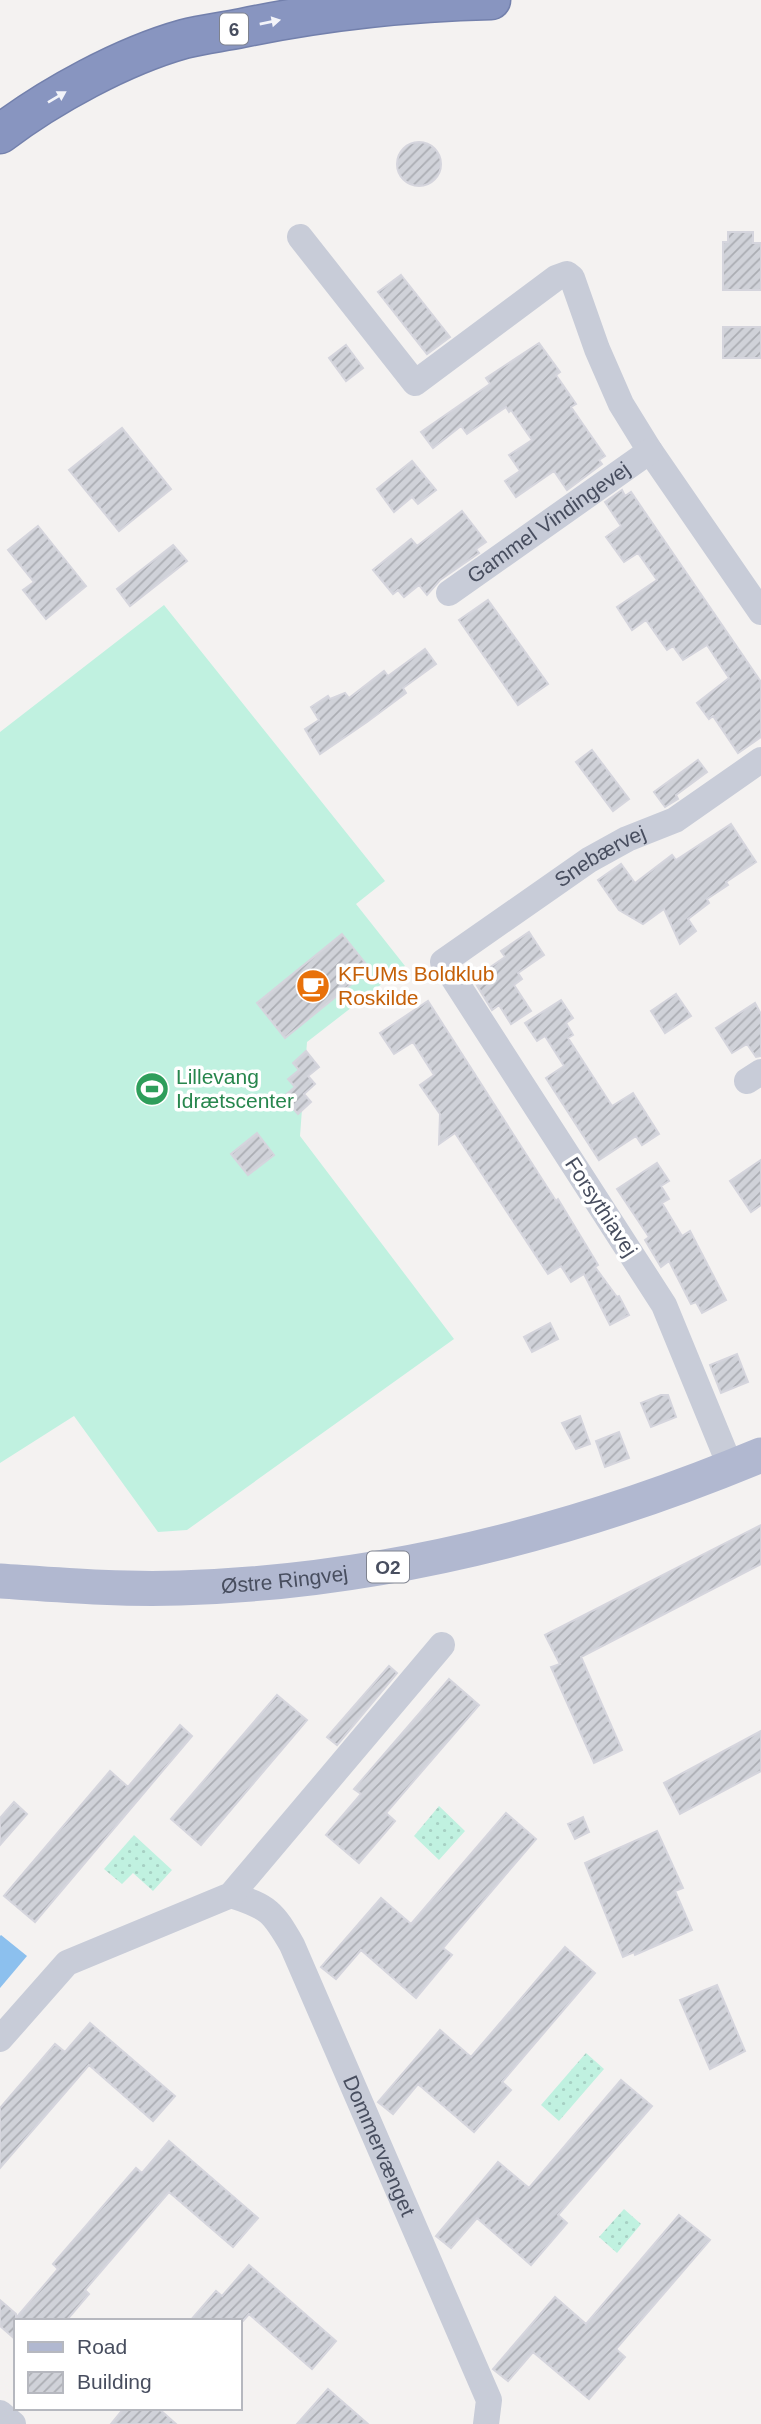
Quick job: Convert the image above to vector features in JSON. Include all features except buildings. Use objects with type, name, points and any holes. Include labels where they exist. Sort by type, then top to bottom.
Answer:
[{"type":"highway","name":"6","points":[[0,134],[100,72],[183,40],[300,16],[423,2],[491,0]]},
{"type":"main road","name":"Østre Ringvej","points":[[0,1581],[86,1587],[180,1588],[292,1580],[396,1566],[479,1549],[562,1526],[647,1500],[746,1461]]},
{"type":"street","name":"Gammel Vindingevej","points":[[299,237],[415,383],[556,278],[567,274],[576,284],[597,349],[615,392],[650,451],[761,612]]},
{"type":"street","name":"Gammel Vindingevej","points":[[449,593],[650,451]]},
{"type":"street","name":"Snebærvej","points":[[443,962],[589,860],[627,839],[675,820],[761,760]]},
{"type":"street","name":"Forsythiavej","points":[[443,962],[664,1305],[746,1461]]},
{"type":"street","points":[[0,2039],[66,1963],[231,1895],[442,1645]]},
{"type":"street","name":"Dommervænget","points":[[231,1895],[256,1903],[276,1917],[292,1945],[489,2400],[486,2424]]},
{"type":"street","points":[[0,2413],[13,2424]]},
{"type":"green space","name":"Lillevang Idrætscenter","points":[[164,605],[385,881],[356,904],[405,966],[307,1042],[300,1136],[454,1339],[187,1530],[158,1532],[74,1416],[0,1463],[0,732]]},
{"type":"green space","points":[[439,1806],[465,1831],[439,1860],[414,1836]]},
{"type":"green space","points":[[134,1835],[172,1870],[153,1891],[133,1873],[122,1884],[104,1869]]},
{"type":"green space","points":[[586,2053],[604,2069],[559,2121],[541,2105]]},
{"type":"green space","points":[[624,2209],[641,2224],[617,2253],[599,2237]]},
{"type":"water","points":[[0,1936],[27,1956],[0,1988]]},
{"type":"place","name":"KFUMs Boldklub Roskilde","points":[[313,986]]},
{"type":"place","name":"Lillevang Idrætscenter","points":[[152,1089]]}]
